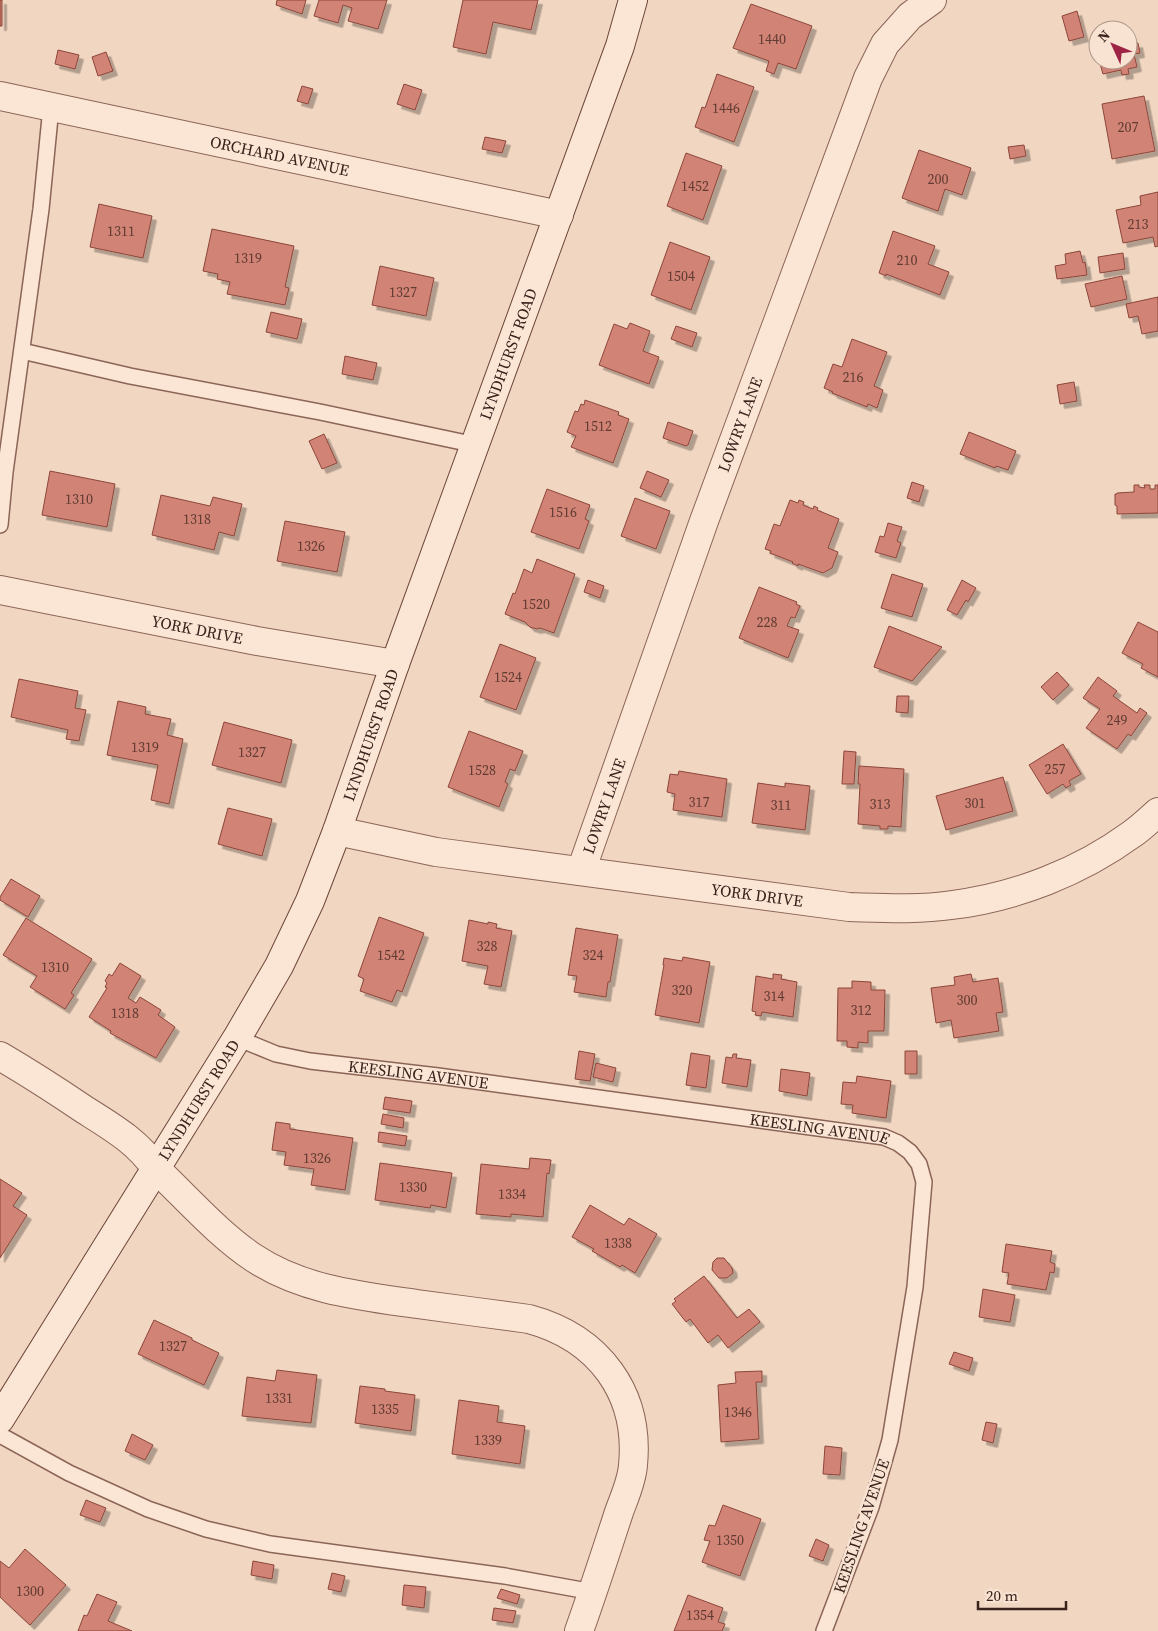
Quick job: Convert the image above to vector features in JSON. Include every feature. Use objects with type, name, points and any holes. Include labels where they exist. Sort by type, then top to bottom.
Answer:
[{"type":"street","name":"LYNDHURST ROAD","points":[[0,1419],[237,1038],[282,958],[310,901],[620,46],[633,0]]},
{"type":"street","name":"LOWRY LANE","points":[[581,871],[704,522],[868,78],[885,44],[910,16],[932,0]]},
{"type":"street","name":"ORCHARD AVENUE","points":[[0,96],[559,215]]},
{"type":"street","name":"YORK DRIVE","points":[[0,590],[257,641],[395,664]]},
{"type":"street","name":"YORK DRIVE","points":[[337,830],[436,852],[849,907],[907,909],[953,905],[1014,892],[1058,876],[1096,858],[1132,834],[1158,812]]},
{"type":"street","points":[[0,1056],[129,1138],[149,1158],[156,1169],[223,1234],[255,1259],[290,1278],[331,1290],[529,1319],[547,1324],[574,1337],[598,1356],[616,1381],[629,1408],[634,1438],[633,1468],[579,1631]]},
{"type":"lane","points":[[0,525],[41,210],[51,107]]},
{"type":"lane","points":[[22,351],[130,376],[320,412],[476,445]]},
{"type":"lane","name":"KEESLING AVENUE","points":[[237,1038],[276,1054],[310,1061],[438,1076],[884,1137],[898,1143],[910,1152],[919,1164],[924,1182],[915,1287],[890,1440],[871,1507],[824,1631]]},
{"type":"lane","points":[[0,1435],[69,1473],[148,1509],[206,1529],[270,1544],[505,1576],[593,1592]]},
{"type":"building","points":[[0,0],[2,0],[2,26],[0,26]]},
{"type":"building","points":[[277,0],[306,0],[302,14],[276,5]]},
{"type":"building","points":[[319,0],[387,0],[378,29],[348,21],[352,8],[343,5],[338,23],[314,16]]},
{"type":"building","points":[[463,0],[538,0],[531,30],[493,22],[486,54],[453,47]]},
{"type":"building","points":[[751,4],[812,26],[796,69],[778,63],[774,74],[766,71],[769,61],[733,48]]},
{"type":"building","points":[[1077,11],[1084,37],[1069,41],[1062,16]]},
{"type":"building","points":[[58,50],[79,55],[75,69],[55,64]]},
{"type":"building","points":[[106,52],[113,71],[98,76],[92,57]]},
{"type":"building","points":[[1102,70],[1121,70],[1103,74]]},
{"type":"building","points":[[1121,70],[1128,70],[1129,74],[1122,75]]},
{"type":"building","points":[[717,74],[754,87],[734,142],[695,127],[702,107],[705,108]]},
{"type":"building","points":[[404,84],[422,90],[415,110],[397,104]]},
{"type":"building","points":[[302,86],[313,89],[308,104],[297,101]]},
{"type":"building","points":[[1144,96],[1155,151],[1112,159],[1102,104]]},
{"type":"building","points":[[485,137],[506,141],[502,153],[482,149]]},
{"type":"building","points":[[1024,145],[1026,156],[1010,159],[1008,147]]},
{"type":"building","points":[[919,150],[971,168],[962,195],[945,189],[938,211],[902,198]]},
{"type":"building","points":[[686,153],[722,166],[703,220],[667,206]]},
{"type":"building","points":[[1158,192],[1158,246],[1155,247],[1153,237],[1123,243],[1116,210],[1141,205],[1140,196]]},
{"type":"building","points":[[99,204],[152,216],[143,258],[90,247]]},
{"type":"building","points":[[212,229],[294,246],[285,287],[289,288],[285,305],[227,294],[230,282],[217,279],[218,274],[203,271]]},
{"type":"building","points":[[893,231],[935,246],[928,264],[949,272],[940,295],[879,273]]},
{"type":"building","points":[[670,242],[710,257],[691,310],[651,295]]},
{"type":"building","points":[[1080,251],[1083,263],[1085,262],[1087,275],[1057,279],[1055,266],[1066,264],[1065,254]]},
{"type":"building","points":[[1123,253],[1125,269],[1100,273],[1098,257]]},
{"type":"building","points":[[380,266],[434,278],[426,316],[372,305]]},
{"type":"building","points":[[1122,276],[1127,299],[1091,307],[1085,284]]},
{"type":"building","points":[[1158,297],[1158,331],[1142,334],[1138,316],[1129,318],[1126,304]]},
{"type":"building","points":[[271,312],[302,319],[297,339],[266,332]]},
{"type":"building","points":[[630,323],[650,331],[643,351],[659,357],[649,384],[599,365],[614,324],[627,329]]},
{"type":"building","points":[[676,326],[697,333],[692,347],[671,339]]},
{"type":"building","points":[[852,339],[887,352],[874,386],[883,390],[877,408],[868,404],[867,407],[824,388],[833,364],[842,367]]},
{"type":"building","points":[[345,356],[377,363],[373,380],[342,374]]},
{"type":"building","points":[[1074,382],[1077,401],[1060,404],[1057,385]]},
{"type":"building","points":[[585,400],[619,412],[618,415],[629,419],[613,463],[571,447],[576,436],[567,432],[575,411],[578,412],[581,404],[584,405]]},
{"type":"building","points":[[668,422],[693,431],[688,445],[686,446],[663,438]]},
{"type":"building","points":[[969,432],[1016,451],[1008,470],[996,466],[995,468],[960,454]]},
{"type":"building","points":[[324,434],[337,463],[322,469],[309,441]]},
{"type":"building","points":[[50,471],[115,484],[107,527],[42,515]]},
{"type":"building","points":[[647,471],[669,480],[661,497],[640,488]]},
{"type":"building","points":[[912,482],[924,486],[919,502],[907,498]]},
{"type":"building","points":[[1134,485],[1145,488],[1144,485],[1150,485],[1150,489],[1155,489],[1155,485],[1158,485],[1158,513],[1117,514],[1115,494],[1134,492]]},
{"type":"building","points":[[547,489],[590,505],[585,519],[589,521],[579,549],[531,532]]},
{"type":"building","points":[[161,495],[210,506],[213,497],[242,504],[234,536],[219,532],[214,550],[152,535]]},
{"type":"building","points":[[635,498],[670,511],[656,549],[621,536]]},
{"type":"building","points":[[790,500],[798,503],[799,500],[804,502],[803,505],[813,509],[814,506],[818,508],[817,510],[839,519],[828,548],[838,552],[832,568],[823,573],[798,564],[798,566],[765,549],[774,524],[780,526]]},
{"type":"building","points":[[285,521],[345,532],[337,572],[277,561]]},
{"type":"building","points":[[888,523],[902,527],[897,541],[901,543],[896,558],[875,552],[880,536],[884,537]]},
{"type":"building","points":[[537,559],[575,574],[554,633],[530,627],[525,622],[505,614],[524,569],[532,573]]},
{"type":"building","points":[[892,574],[923,584],[912,617],[881,608]]},
{"type":"building","points":[[588,580],[604,586],[600,598],[584,592]]},
{"type":"building","points":[[962,580],[976,588],[968,602],[966,600],[957,615],[947,610]]},
{"type":"building","points":[[759,587],[797,602],[796,604],[800,606],[795,618],[791,617],[787,626],[799,630],[788,658],[739,638]]},
{"type":"building","points":[[1138,622],[1158,632],[1158,677],[1141,668],[1143,664],[1122,653]]},
{"type":"building","points":[[889,626],[942,647],[912,681],[874,667]]},
{"type":"building","points":[[500,644],[536,658],[516,710],[480,697]]},
{"type":"building","points":[[1057,672],[1069,685],[1053,700],[1041,687]]},
{"type":"building","points":[[1098,677],[1117,691],[1113,696],[1137,713],[1140,708],[1147,713],[1131,736],[1128,734],[1117,749],[1086,728],[1100,709],[1083,698]]},
{"type":"building","points":[[19,679],[78,691],[75,708],[86,710],[79,741],[66,739],[68,730],[11,717]]},
{"type":"building","points":[[897,696],[909,696],[908,713],[896,712]]},
{"type":"building","points":[[118,701],[146,707],[145,714],[171,719],[167,735],[183,739],[169,804],[151,800],[158,765],[107,755]]},
{"type":"building","points":[[224,722],[292,740],[281,783],[212,765]]},
{"type":"building","points":[[469,731],[523,751],[515,771],[510,769],[505,782],[508,784],[499,807],[448,787]]},
{"type":"building","points":[[1063,744],[1081,774],[1069,781],[1071,785],[1066,788],[1063,784],[1047,794],[1029,765]]},
{"type":"building","points":[[844,751],[856,752],[854,784],[842,784]]},
{"type":"building","points":[[859,766],[904,769],[901,827],[888,826],[888,829],[880,829],[880,826],[858,824]]},
{"type":"building","points":[[679,771],[727,779],[722,817],[673,810],[675,794],[667,792],[670,774],[678,775]]},
{"type":"building","points":[[1003,777],[1013,811],[946,830],[936,796]]},
{"type":"building","points":[[758,783],[785,787],[785,783],[810,786],[805,830],[752,823]]},
{"type":"building","points":[[228,808],[272,819],[262,856],[218,844]]},
{"type":"building","points":[[11,879],[40,896],[28,917],[0,900]]},
{"type":"building","points":[[379,917],[424,933],[402,992],[397,990],[392,1002],[360,991],[364,979],[358,976]]},
{"type":"building","points":[[26,918],[92,959],[71,993],[74,995],[65,1009],[30,987],[37,976],[3,955]]},
{"type":"building","points":[[469,920],[497,924],[496,928],[512,931],[501,987],[484,984],[488,966],[462,961]]},
{"type":"building","points":[[576,928],[618,935],[606,997],[574,992],[577,976],[568,975]]},
{"type":"building","points":[[683,957],[710,962],[699,1023],[655,1015],[664,958],[682,961]]},
{"type":"building","points":[[120,963],[141,976],[128,998],[136,1003],[140,997],[161,1010],[158,1015],[175,1027],[156,1058],[110,1033],[111,1031],[89,1017],[107,988],[105,987],[107,983],[105,981],[109,974],[112,976]]},
{"type":"building","points":[[773,974],[782,975],[781,979],[797,982],[793,1017],[762,1012],[761,1016],[755,1015],[756,1012],[752,1011],[756,976],[773,979]]},
{"type":"building","points":[[971,974],[973,982],[998,978],[1003,1012],[996,1013],[999,1031],[954,1038],[951,1020],[936,1023],[931,988],[955,985],[954,977]]},
{"type":"building","points":[[852,981],[871,982],[871,990],[885,990],[884,1031],[868,1031],[868,1043],[858,1042],[858,1048],[847,1047],[847,1041],[837,1041],[838,988],[852,988]]},
{"type":"building","points":[[579,1051],[595,1054],[590,1081],[575,1079]]},
{"type":"building","points":[[905,1051],[917,1051],[917,1074],[905,1074]]},
{"type":"building","points":[[691,1053],[710,1056],[706,1088],[686,1085]]},
{"type":"building","points":[[733,1054],[737,1054],[736,1058],[751,1060],[747,1087],[722,1083],[726,1057],[732,1058]]},
{"type":"building","points":[[596,1063],[616,1068],[613,1082],[593,1077]]},
{"type":"building","points":[[781,1069],[810,1073],[807,1096],[779,1091]]},
{"type":"building","points":[[857,1076],[891,1081],[886,1118],[852,1113],[853,1105],[841,1104],[843,1082],[856,1083]]},
{"type":"building","points":[[385,1097],[412,1101],[410,1113],[383,1109]]},
{"type":"building","points":[[383,1114],[404,1118],[403,1128],[381,1124]]},
{"type":"building","points":[[276,1122],[290,1124],[290,1129],[353,1138],[345,1190],[311,1185],[314,1169],[284,1165],[286,1152],[272,1150]]},
{"type":"building","points":[[379,1132],[407,1136],[405,1146],[378,1142]]},
{"type":"building","points":[[530,1158],[551,1160],[549,1174],[547,1173],[543,1217],[511,1214],[511,1217],[476,1214],[481,1164],[529,1169]]},
{"type":"building","points":[[380,1163],[452,1173],[446,1208],[431,1205],[430,1208],[375,1200]]},
{"type":"building","points":[[0,1179],[22,1193],[13,1206],[27,1215],[0,1258]]},
{"type":"building","points":[[590,1205],[624,1225],[629,1218],[657,1234],[635,1273],[592,1251],[594,1249],[572,1237]]},
{"type":"building","points":[[1006,1244],[1052,1251],[1050,1262],[1055,1264],[1054,1273],[1050,1272],[1046,1290],[1007,1284],[1009,1273],[1002,1272]]},
{"type":"building","points":[[717,1258],[724,1258],[732,1268],[733,1273],[727,1278],[719,1278],[712,1270],[713,1262]]},
{"type":"building","points":[[704,1276],[737,1318],[749,1309],[760,1322],[728,1348],[718,1335],[708,1343],[690,1319],[686,1322],[672,1304],[676,1301],[674,1299]]},
{"type":"building","points":[[983,1289],[1015,1295],[1010,1322],[979,1317]]},
{"type":"building","points":[[154,1320],[219,1353],[204,1385],[138,1354]]},
{"type":"building","points":[[954,1352],[973,1358],[969,1371],[949,1364]]},
{"type":"building","points":[[277,1370],[317,1375],[311,1423],[242,1416],[247,1377],[275,1381]]},
{"type":"building","points":[[762,1371],[762,1382],[756,1382],[759,1439],[721,1442],[718,1385],[736,1383],[735,1372]]},
{"type":"building","points":[[360,1386],[415,1395],[411,1431],[355,1423]]},
{"type":"building","points":[[459,1400],[499,1406],[497,1422],[525,1426],[520,1464],[452,1454]]},
{"type":"building","points":[[986,1422],[997,1424],[993,1443],[982,1440]]},
{"type":"building","points":[[132,1434],[153,1445],[145,1460],[125,1451]]},
{"type":"building","points":[[825,1446],[842,1448],[840,1475],[823,1474]]},
{"type":"building","points":[[86,1500],[106,1508],[100,1522],[80,1515]]},
{"type":"building","points":[[723,1505],[761,1519],[740,1576],[702,1562],[710,1541],[704,1540],[709,1525],[715,1526]]},
{"type":"building","points":[[816,1539],[829,1545],[823,1561],[809,1556]]},
{"type":"building","points":[[25,1549],[66,1585],[30,1625],[0,1597],[0,1561],[9,1568]]},
{"type":"building","points":[[253,1561],[274,1565],[272,1579],[251,1575]]},
{"type":"building","points":[[332,1573],[345,1576],[341,1592],[328,1589]]},
{"type":"building","points":[[404,1585],[426,1587],[424,1608],[402,1605]]},
{"type":"building","points":[[501,1589],[520,1595],[517,1604],[497,1598]]},
{"type":"building","points":[[97,1594],[117,1602],[108,1621],[132,1631],[78,1631],[84,1615],[87,1616]]},
{"type":"building","points":[[688,1595],[723,1608],[718,1622],[725,1624],[722,1631],[674,1631]]},
{"type":"building","points":[[494,1608],[516,1611],[513,1623],[492,1620]]}]
